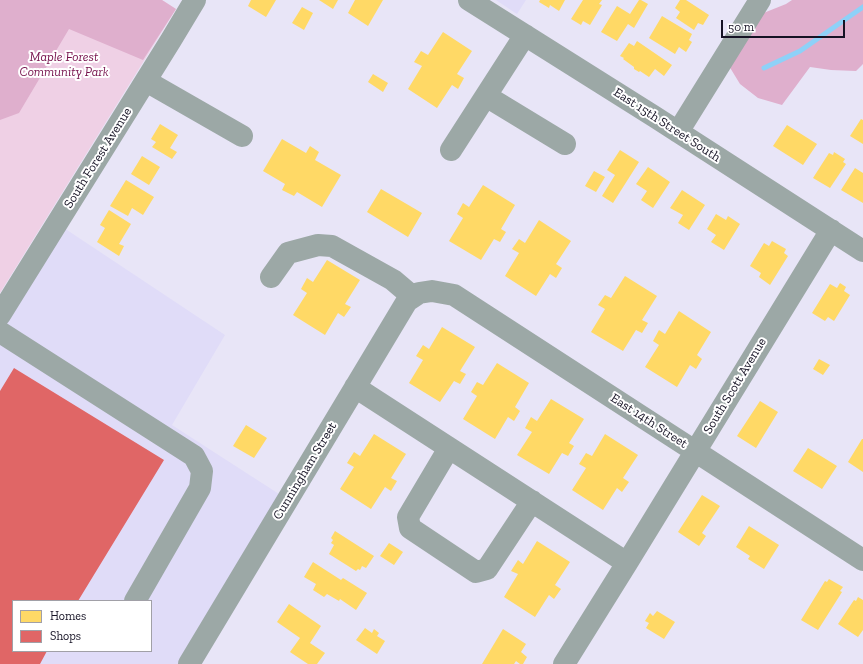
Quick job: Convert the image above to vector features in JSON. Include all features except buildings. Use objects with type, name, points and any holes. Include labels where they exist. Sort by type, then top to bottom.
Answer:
[{"type":"street","name":"South Forest Avenue","points":[[0,315],[195,0]]},
{"type":"street","name":"East 15th Street South","points":[[469,0],[863,251]]},
{"type":"street","points":[[678,132],[760,0]]},
{"type":"street","points":[[451,150],[525,35]]},
{"type":"street","points":[[146,81],[242,136]]},
{"type":"street","points":[[486,96],[564,144]]},
{"type":"street","name":"South Scott Avenue","points":[[564,664],[831,230]]},
{"type":"street","points":[[271,277],[288,253],[318,245],[332,246],[393,280],[422,294]]},
{"type":"street","name":"East 14th Street","points":[[422,294],[454,295],[863,560]]},
{"type":"street","name":"Cunningham Street","points":[[189,664],[407,301],[422,294]]},
{"type":"street","points":[[0,332],[194,456],[202,471],[200,488],[136,600]]},
{"type":"street","points":[[355,387],[627,562]]},
{"type":"street","points":[[449,448],[408,517],[410,528],[476,572],[487,569],[532,501]]},
{"type":"shaded area","points":[[0,0],[162,0],[176,9],[143,60],[69,29],[19,113],[0,120]]},
{"type":"shaded area","points":[[496,0],[526,0],[517,14]]},
{"type":"shaded area","points":[[792,0],[863,0],[863,64],[856,71],[810,67],[782,105],[758,98],[740,84],[729,66],[761,14]]},
{"type":"shaded area","points":[[64,228],[225,335],[172,425],[279,494],[181,664],[0,664],[0,334]]},
{"type":"green space","name":"Maple Forest Community Park","points":[[0,0],[162,0],[176,9],[0,293]]},
{"type":"waterway","points":[[764,68],[800,51],[863,7]]}]
